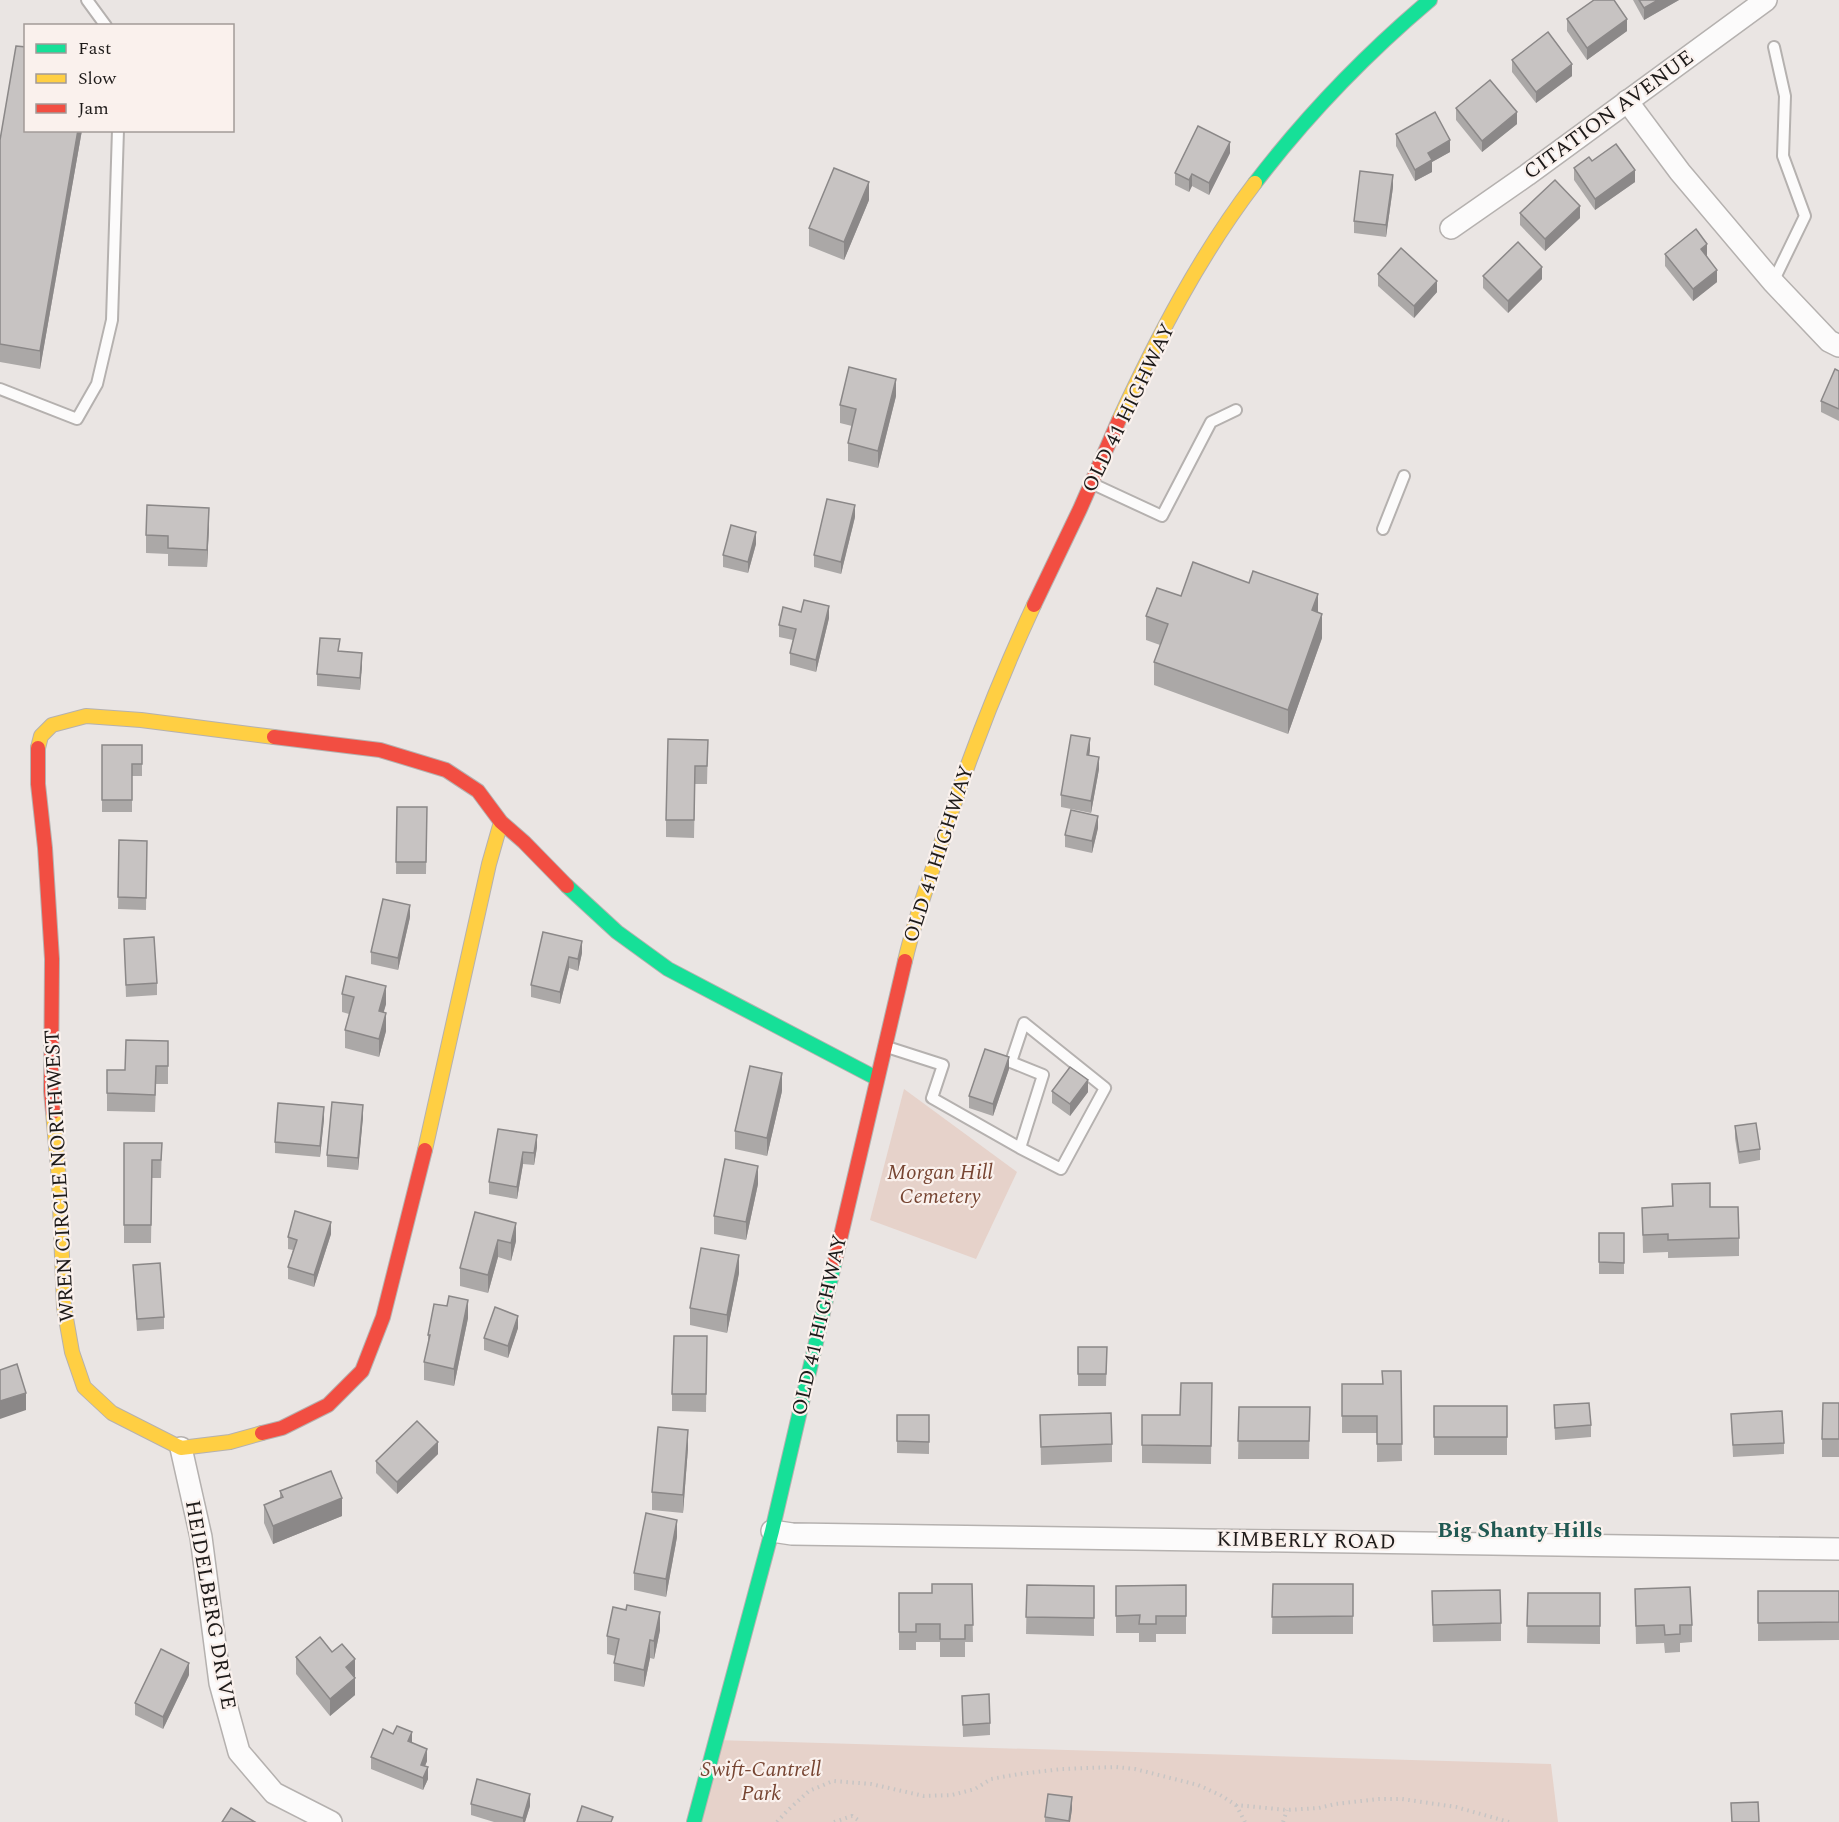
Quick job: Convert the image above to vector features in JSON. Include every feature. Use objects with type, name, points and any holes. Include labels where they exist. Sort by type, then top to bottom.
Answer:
[{"type":"street","name":"OLD 41 HIGHWAY","points":[[694,1822],[772,1531],[907,951],[976,740],[1122,414],[1190,285],[1228,221],[1263,172],[1347,75],[1394,30],[1430,0]]},
{"type":"street","name":"CITATION AVENUE","points":[[1451,228],[1766,0]]},
{"type":"street","points":[[1627,101],[1680,172],[1773,282],[1829,341],[1839,346]]},
{"type":"street","name":"WREN CIRCLE NORTHWEST","points":[[181,1448],[112,1413],[84,1387],[72,1353],[64,1306],[59,1180],[51,1091],[52,959],[38,784],[38,750],[41,736],[52,724],[86,716],[306,740],[380,750],[446,770],[478,791],[501,822],[617,932],[668,969],[876,1078]]},
{"type":"street","points":[[181,1448],[230,1442],[282,1428],[328,1406],[362,1371],[383,1317],[418,1179],[489,864],[501,822]]},
{"type":"street","name":"HEIDELBERG DRIVE","points":[[181,1448],[201,1537],[220,1683],[239,1752],[274,1793],[331,1822]]},
{"type":"street","name":"KIMBERLY ROAD","points":[[772,1531],[803,1534],[1839,1549]]},
{"type":"lane","points":[[87,0],[105,24]]},
{"type":"lane","points":[[1773,282],[1804,216],[1784,156],[1785,96],[1774,47]]},
{"type":"lane","points":[[0,389],[77,418],[97,384],[112,320],[118,132]]},
{"type":"lane","points":[[1092,483],[1162,516],[1212,422],[1236,410]]},
{"type":"lane","points":[[1383,529],[1404,476]]},
{"type":"lane","points":[[884,1046],[943,1065],[932,1098],[1020,1148],[1061,1169],[1105,1088],[1024,1023],[1011,1062],[1043,1075],[1020,1148]]},
{"type":"path","points":[[777,1822],[809,1791],[833,1781],[871,1784],[924,1796],[952,1795],[975,1789],[991,1779],[1019,1774],[1062,1769],[1116,1767],[1136,1769],[1198,1785],[1236,1805],[1287,1810],[1319,1808],[1379,1799],[1402,1799],[1456,1807],[1509,1822]]},
{"type":"path","points":[[1236,1805],[1245,1822]]},
{"type":"path","points":[[1283,1822],[1287,1810]]},
{"type":"path","points":[[834,1822],[852,1816],[861,1822]]},
{"type":"green space","name":"Morgan Hill Cemetery","points":[[904,1089],[1017,1172],[976,1259],[870,1220]]},
{"type":"green space","name":"Swift-Cantrell Park","points":[[716,1740],[1551,1764],[1558,1822],[693,1822]]},
{"type":"building","points":[[1594,0],[1614,0],[1627,19],[1587,48],[1567,19]]},
{"type":"building","points":[[1639,0],[1658,0],[1644,8]]},
{"type":"building","points":[[1548,32],[1572,64],[1536,92],[1512,60]]},
{"type":"building","points":[[16,46],[24,47],[24,132],[78,132],[40,351],[0,344],[0,140]]},
{"type":"building","points":[[1490,80],[1517,112],[1482,141],[1456,108]]},
{"type":"building","points":[[1435,112],[1450,140],[1428,153],[1432,160],[1415,170],[1396,134]]},
{"type":"building","points":[[1198,126],[1230,142],[1209,183],[1192,174],[1189,180],[1175,173]]},
{"type":"building","points":[[1616,144],[1635,170],[1595,199],[1574,168],[1589,157],[1592,161]]},
{"type":"building","points":[[834,168],[869,182],[844,242],[809,228]]},
{"type":"building","points":[[1360,171],[1393,175],[1386,225],[1354,221]]},
{"type":"building","points":[[1555,180],[1580,206],[1545,239],[1520,213]]},
{"type":"building","points":[[1696,229],[1707,244],[1701,249],[1717,270],[1693,289],[1665,254]]},
{"type":"building","points":[[1518,242],[1542,267],[1508,301],[1483,276]]},
{"type":"building","points":[[1401,248],[1437,281],[1414,306],[1378,274]]},
{"type":"building","points":[[849,367],[896,379],[878,451],[848,443],[856,409],[840,405]]},
{"type":"building","points":[[1835,369],[1839,371],[1839,409],[1821,401]]},
{"type":"building","points":[[827,499],[855,505],[841,562],[814,555]]},
{"type":"building","points":[[147,505],[209,508],[207,550],[168,548],[168,536],[146,535]]},
{"type":"building","points":[[731,525],[756,532],[748,562],[723,555]]},
{"type":"building","points":[[1193,562],[1249,583],[1253,571],[1318,594],[1312,610],[1322,614],[1288,710],[1154,662],[1168,624],[1146,616],[1157,588],[1181,596]]},
{"type":"building","points":[[804,600],[829,606],[816,660],[790,653],[796,629],[779,625],[783,607],[801,612]]},
{"type":"building","points":[[320,638],[340,639],[338,651],[362,653],[360,678],[317,674]]},
{"type":"building","points":[[1071,735],[1090,738],[1087,755],[1099,757],[1091,801],[1061,795]]},
{"type":"building","points":[[668,739],[708,740],[707,766],[695,766],[694,820],[666,820]]},
{"type":"building","points":[[102,745],[142,745],[142,764],[132,764],[132,800],[102,800]]},
{"type":"building","points":[[397,807],[427,807],[426,862],[396,862]]},
{"type":"building","points":[[1071,810],[1098,816],[1092,841],[1065,835]]},
{"type":"building","points":[[119,840],[147,841],[146,898],[118,897]]},
{"type":"building","points":[[383,899],[410,905],[398,958],[371,952]]},
{"type":"building","points":[[543,932],[582,941],[578,959],[569,957],[560,992],[531,985]]},
{"type":"building","points":[[154,937],[157,983],[126,985],[124,939]]},
{"type":"building","points":[[346,976],[386,986],[379,1011],[386,1013],[379,1039],[345,1030],[354,997],[342,994]]},
{"type":"building","points":[[126,1040],[168,1041],[168,1066],[156,1066],[155,1095],[107,1093],[107,1070],[125,1070]]},
{"type":"building","points":[[985,1049],[1009,1057],[993,1104],[969,1096]]},
{"type":"building","points":[[750,1066],[782,1073],[767,1138],[735,1131]]},
{"type":"building","points":[[1070,1067],[1088,1080],[1070,1104],[1052,1091]]},
{"type":"building","points":[[332,1102],[363,1105],[358,1158],[327,1155]]},
{"type":"building","points":[[278,1103],[324,1107],[320,1146],[275,1142]]},
{"type":"building","points":[[1756,1123],[1760,1149],[1739,1152],[1735,1126]]},
{"type":"building","points":[[498,1129],[537,1135],[534,1153],[523,1152],[517,1187],[489,1182]]},
{"type":"building","points":[[124,1143],[162,1143],[161,1160],[152,1160],[151,1225],[124,1225]]},
{"type":"building","points":[[725,1159],[758,1166],[746,1222],[714,1216]]},
{"type":"building","points":[[1710,1183],[1710,1207],[1738,1207],[1739,1238],[1668,1240],[1668,1234],[1643,1235],[1642,1208],[1673,1206],[1672,1184]]},
{"type":"building","points":[[295,1211],[331,1222],[314,1275],[288,1267],[297,1240],[288,1237]]},
{"type":"building","points":[[475,1212],[516,1223],[511,1243],[498,1240],[488,1275],[460,1268]]},
{"type":"building","points":[[1599,1233],[1624,1233],[1624,1263],[1599,1262]]},
{"type":"building","points":[[701,1248],[739,1255],[727,1315],[690,1308]]},
{"type":"building","points":[[160,1263],[164,1317],[137,1319],[133,1265]]},
{"type":"building","points":[[449,1296],[468,1300],[454,1369],[424,1362],[434,1304],[447,1306]]},
{"type":"building","points":[[495,1307],[518,1316],[508,1346],[484,1338]]},
{"type":"building","points":[[674,1336],[707,1336],[706,1394],[672,1394]]},
{"type":"building","points":[[1078,1347],[1107,1347],[1106,1374],[1078,1374]]},
{"type":"building","points":[[17,1364],[26,1393],[0,1401],[0,1370]]},
{"type":"building","points":[[1382,1371],[1401,1371],[1402,1444],[1377,1444],[1377,1416],[1342,1416],[1342,1384],[1383,1384]]},
{"type":"building","points":[[1181,1383],[1212,1383],[1211,1446],[1142,1445],[1142,1415],[1180,1415]]},
{"type":"building","points":[[1589,1403],[1591,1425],[1555,1428],[1554,1405]]},
{"type":"building","points":[[1823,1403],[1839,1403],[1839,1439],[1822,1439]]},
{"type":"building","points":[[1434,1406],[1507,1406],[1507,1437],[1434,1437]]},
{"type":"building","points":[[1239,1407],[1310,1407],[1309,1441],[1238,1441]]},
{"type":"building","points":[[1782,1411],[1784,1443],[1733,1445],[1731,1414]]},
{"type":"building","points":[[1111,1413],[1112,1444],[1041,1447],[1040,1415]]},
{"type":"building","points":[[897,1415],[929,1415],[929,1442],[897,1441]]},
{"type":"building","points":[[417,1421],[438,1442],[397,1482],[376,1461]]},
{"type":"building","points":[[658,1427],[688,1430],[683,1495],[652,1492]]},
{"type":"building","points":[[331,1471],[342,1498],[273,1526],[264,1505],[283,1497],[280,1491]]},
{"type":"building","points":[[646,1513],[677,1520],[666,1579],[634,1573]]},
{"type":"building","points":[[932,1584],[972,1584],[973,1625],[965,1625],[965,1639],[940,1639],[940,1624],[916,1624],[916,1632],[899,1632],[899,1593],[932,1593]]},
{"type":"building","points":[[1273,1584],[1353,1584],[1353,1616],[1272,1617]]},
{"type":"building","points":[[1027,1585],[1094,1586],[1094,1618],[1026,1617]]},
{"type":"building","points":[[1186,1585],[1186,1616],[1156,1616],[1156,1624],[1139,1624],[1140,1615],[1116,1616],[1116,1586]]},
{"type":"building","points":[[1690,1587],[1692,1625],[1680,1625],[1680,1634],[1665,1635],[1664,1625],[1636,1626],[1635,1589]]},
{"type":"building","points":[[1500,1590],[1501,1623],[1433,1625],[1432,1591]]},
{"type":"building","points":[[1758,1591],[1839,1591],[1839,1622],[1758,1623]]},
{"type":"building","points":[[1528,1593],[1600,1593],[1600,1626],[1527,1626]]},
{"type":"building","points":[[627,1605],[660,1612],[654,1641],[650,1640],[644,1670],[614,1663],[619,1639],[607,1636],[613,1607],[626,1610]]},
{"type":"building","points":[[320,1637],[332,1652],[342,1644],[355,1659],[346,1667],[355,1678],[330,1699],[296,1657]]},
{"type":"building","points":[[161,1649],[189,1663],[163,1717],[135,1703]]},
{"type":"building","points":[[989,1694],[990,1723],[963,1725],[962,1696]]},
{"type":"building","points":[[397,1726],[412,1732],[408,1741],[427,1749],[421,1765],[428,1767],[423,1778],[371,1757],[383,1729],[393,1734]]},
{"type":"building","points":[[477,1779],[530,1794],[523,1818],[471,1804]]},
{"type":"building","points":[[1048,1794],[1072,1797],[1069,1821],[1045,1817]]},
{"type":"building","points":[[1758,1802],[1759,1822],[1732,1822],[1731,1803]]},
{"type":"building","points":[[582,1806],[613,1817],[611,1822],[577,1822]]},
{"type":"building","points":[[231,1808],[255,1822],[222,1822]]},
{"type":"traffic: fast","points":[[1255,183],[1295,133],[1338,87],[1430,0]]},
{"type":"traffic: fast","points":[[567,886],[617,932],[668,969],[876,1078]]},
{"type":"traffic: fast","points":[[694,1822],[772,1531],[835,1261]]},
{"type":"traffic: slow","points":[[1119,420],[1149,358],[1198,268],[1255,183]]},
{"type":"traffic: slow","points":[[905,961],[924,895],[970,760],[1034,605]]},
{"type":"traffic: slow","points":[[38,748],[41,736],[52,725],[86,716],[141,720],[274,737]]},
{"type":"traffic: slow","points":[[425,1150],[489,864],[501,822]]},
{"type":"traffic: slow","points":[[53,1112],[59,1180],[64,1307],[72,1352],[84,1387],[112,1413],[181,1448],[230,1442],[262,1433]]},
{"type":"traffic: jam","points":[[1034,605],[1119,420]]},
{"type":"traffic: jam","points":[[274,737],[380,750],[446,770],[478,791],[501,822],[567,886]]},
{"type":"traffic: jam","points":[[38,748],[38,784],[45,848],[52,959],[51,1091],[53,1112]]},
{"type":"traffic: jam","points":[[835,1261],[905,961]]},
{"type":"traffic: jam","points":[[262,1433],[282,1428],[328,1405],[362,1371],[383,1317],[425,1150]]},
{"type":"district","name":"Big Shanty Hills","points":[[1520,1530]]}]
